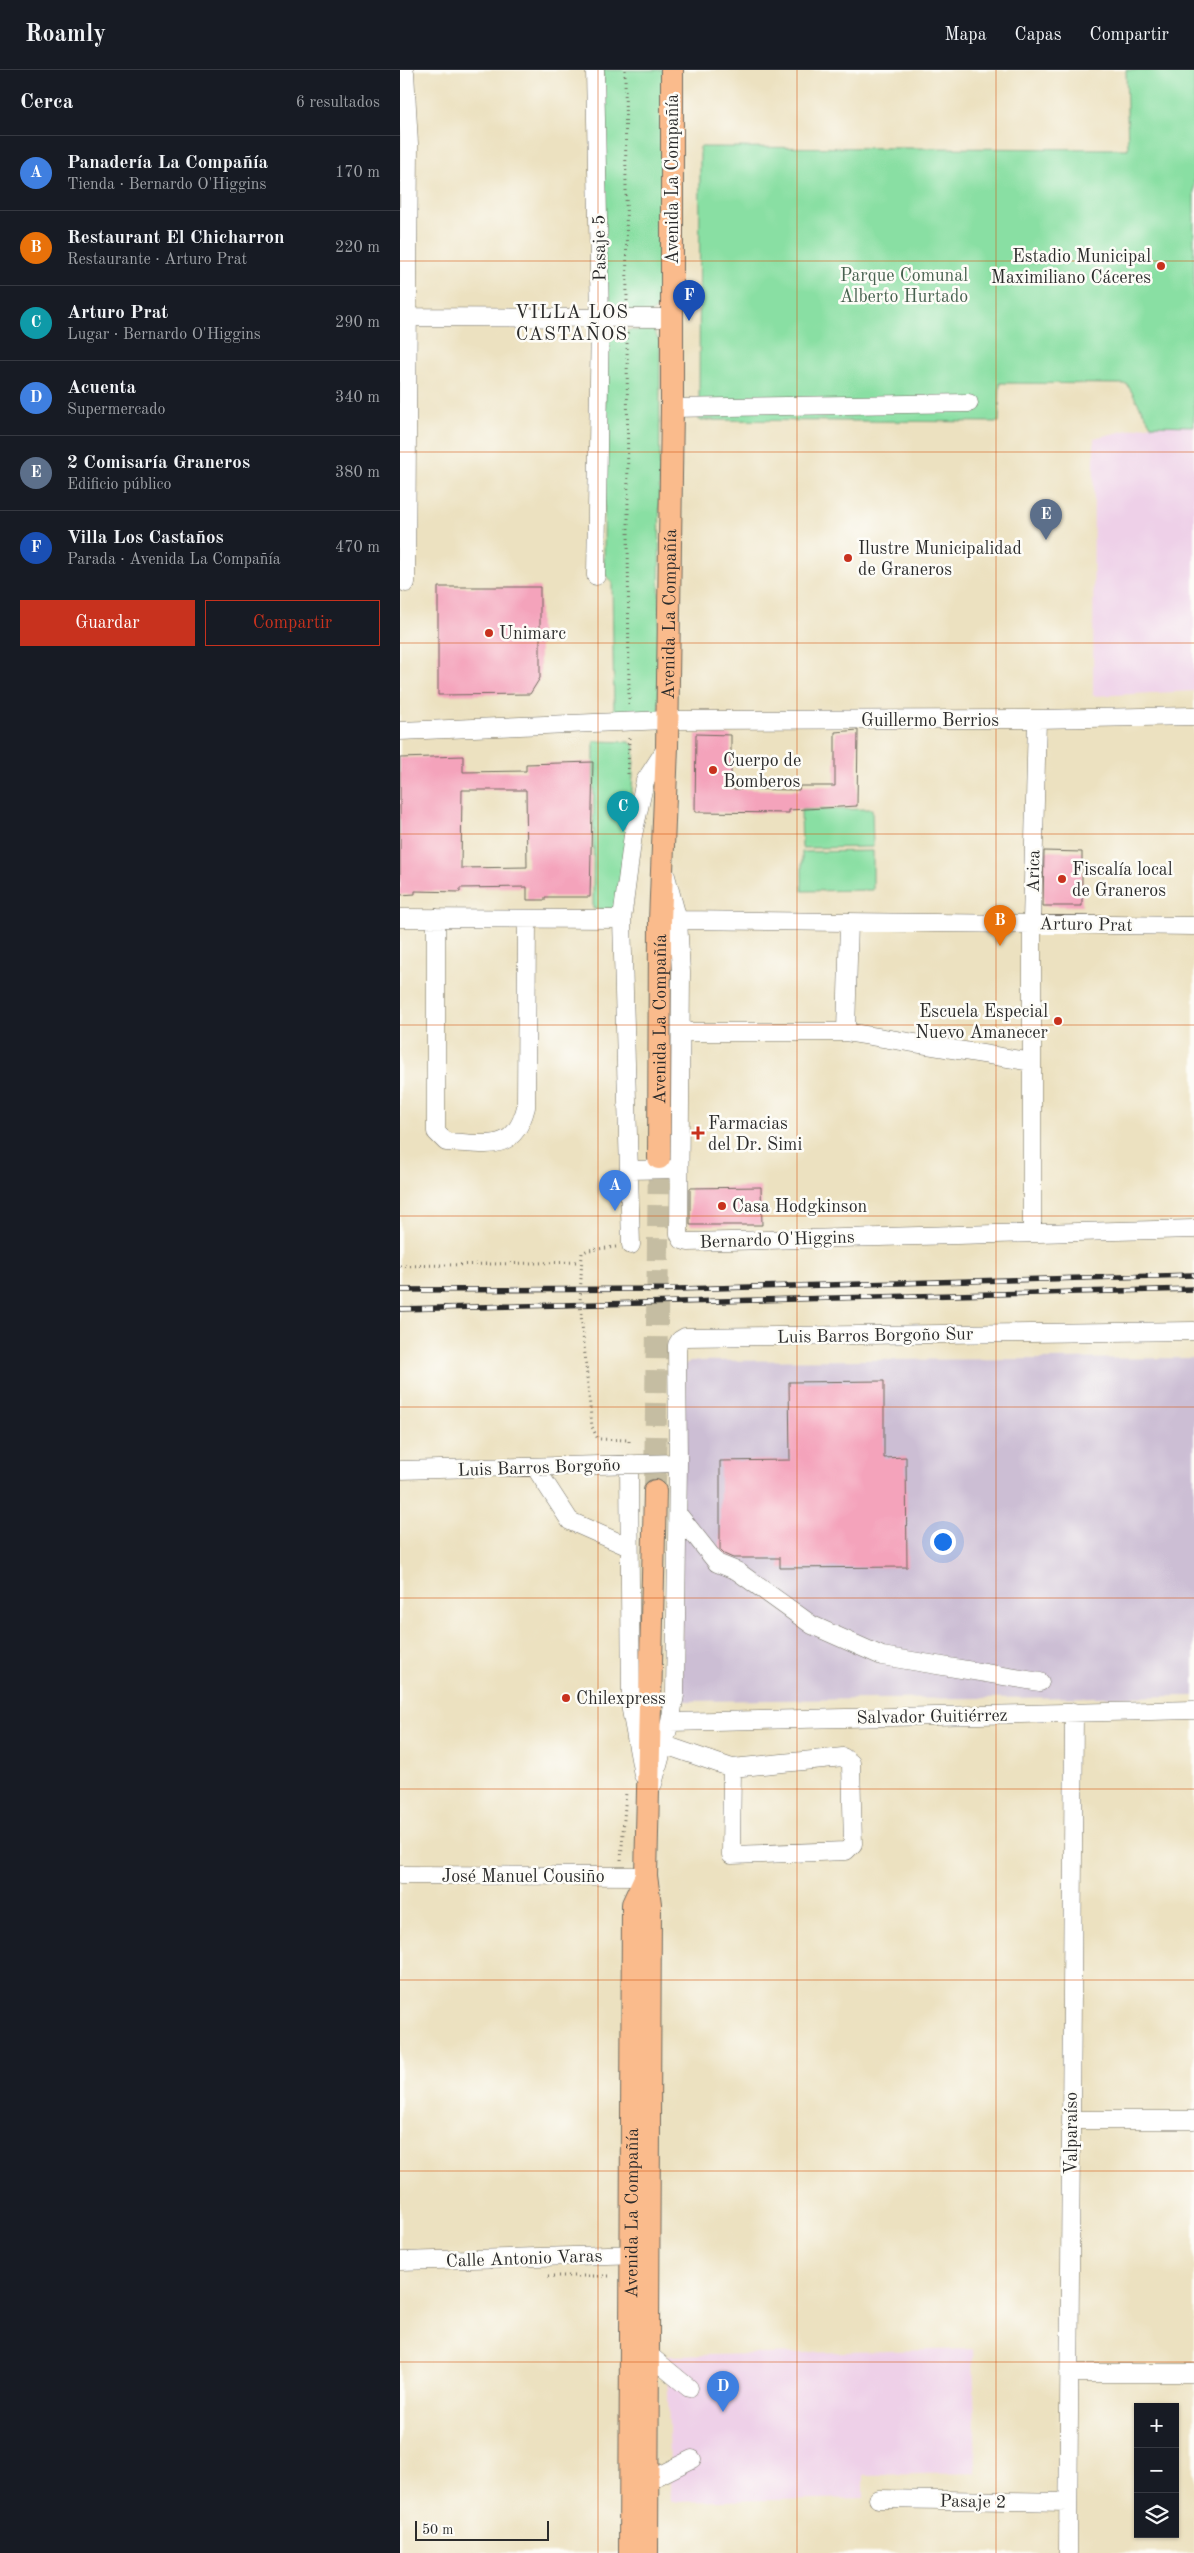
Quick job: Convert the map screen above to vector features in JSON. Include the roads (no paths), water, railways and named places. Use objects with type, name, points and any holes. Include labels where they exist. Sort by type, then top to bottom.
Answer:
[{"type":"main road","name":"Avenida La Compañía","points":[[659,1158],[662,862],[667,747],[672,408],[672,70]]},
{"type":"main road","name":"Avenida La Compañía","points":[[630,2553],[650,1904],[646,1876],[655,1491]]},
{"type":"main road","name":"Avenida La Compañía","points":[[639,2254],[648,2354],[647,2553]]},
{"type":"street","name":"Pasaje 5","points":[[596,70],[600,318],[596,576]]},
{"type":"street","points":[[405,72],[403,505],[406,583]]},
{"type":"street","points":[[405,318],[671,318]]},
{"type":"street","points":[[672,408],[969,403]]},
{"type":"street","name":"Guillermo Berrios","points":[[400,731],[667,720],[1037,719],[1194,716]]},
{"type":"street","name":"Arica","points":[[1032,1232],[1032,923],[1037,719]]},
{"type":"street","points":[[631,1245],[622,919],[633,835],[645,781],[667,747]]},
{"type":"street","name":"Bernardo O'Higgins","points":[[662,862],[678,920],[681,972],[678,1234],[682,1240],[688,1242],[1194,1229]]},
{"type":"street","points":[[400,918],[622,919]]},
{"type":"street","points":[[436,918],[436,1132],[446,1142],[496,1143],[506,1140],[518,1130],[526,1107],[527,919]]},
{"type":"street","name":"Arturo Prat","points":[[678,920],[1194,926]]},
{"type":"street","points":[[846,1032],[849,922]]},
{"type":"street","points":[[681,1032],[846,1032],[1032,1062]]},
{"type":"street","points":[[629,1170],[679,1169]]},
{"type":"street","name":"Luis Barros Borgoño Sur","points":[[678,1463],[677,1345],[685,1337],[1194,1331]]},
{"type":"street","points":[[649,1799],[670,1722],[675,1695],[678,1463]]},
{"type":"street","name":"Luis Barros Borgoño","points":[[400,1470],[678,1463]]},
{"type":"street","points":[[629,1464],[632,1729],[649,1799]]},
{"type":"street","points":[[535,1467],[570,1522],[630,1547]]},
{"type":"street","points":[[678,1514],[717,1563],[737,1571],[812,1625],[882,1656],[1040,1682]]},
{"type":"street","name":"Salvador Guitiérrez","points":[[670,1722],[1194,1710]]},
{"type":"street","name":"Valparaíso","points":[[1068,2553],[1074,1712]]},
{"type":"street","points":[[664,1745],[732,1768],[843,1757],[847,1759],[851,1763],[853,1844],[846,1851],[731,1854],[732,1768]]},
{"type":"street","name":"José Manuel Cousiño","points":[[400,1875],[646,1876]]},
{"type":"street","points":[[1071,2120],[1194,2120]]},
{"type":"street","name":"Calle Antonio Varas","points":[[400,2262],[639,2254]]},
{"type":"street","points":[[648,2354],[689,2388]]},
{"type":"street","points":[[1069,2372],[1194,2373]]},
{"type":"street","points":[[648,2481],[692,2459]]},
{"type":"street","name":"Pasaje 2","points":[[878,2499],[1068,2502]]},
{"type":"tunnel","points":[[655,1491],[659,1158]]},
{"type":"railway","points":[[400,1290],[679,1289],[1194,1275]]},
{"type":"railway","points":[[400,1309],[1194,1289]]},
{"type":"place","name":"Estadio Municipal Maximiliano Cáceres","points":[[1161,266]]},
{"type":"place","name":"Villa Los Castaños","points":[[689,321]]},
{"type":"place","name":"2 Comisaría Graneros","points":[[1046,540]]},
{"type":"place","name":"Ilustre Municipalidad de Graneros","points":[[848,558]]},
{"type":"place","name":"Unimarc","points":[[489,633]]},
{"type":"place","name":"Cuerpo de Bomberos","points":[[713,770]]},
{"type":"place","name":"Arturo Prat","points":[[623,832]]},
{"type":"place","name":"Fiscalía local de Graneros","points":[[1062,879]]},
{"type":"place","name":"Restaurant El Chicharron","points":[[1000,946]]},
{"type":"place","name":"Escuela Especial Nuevo Amanecer","points":[[1058,1021]]},
{"type":"place","name":"Farmacias del Dr. Simi","points":[[698,1133]]},
{"type":"place","name":"Casa Hodgkinson","points":[[722,1206]]},
{"type":"place","name":"Panadería La Compañía","points":[[615,1211]]},
{"type":"place","name":"Chilexpress","points":[[566,1698]]},
{"type":"place","name":"Acuenta","points":[[723,2412]]},
{"type":"district","name":"VILLA LOS CASTAÑOS","points":[[572,322]]},
{"type":"park label","name":"Parque Comunal Alberto Hurtado","points":[[904,285]]}]
